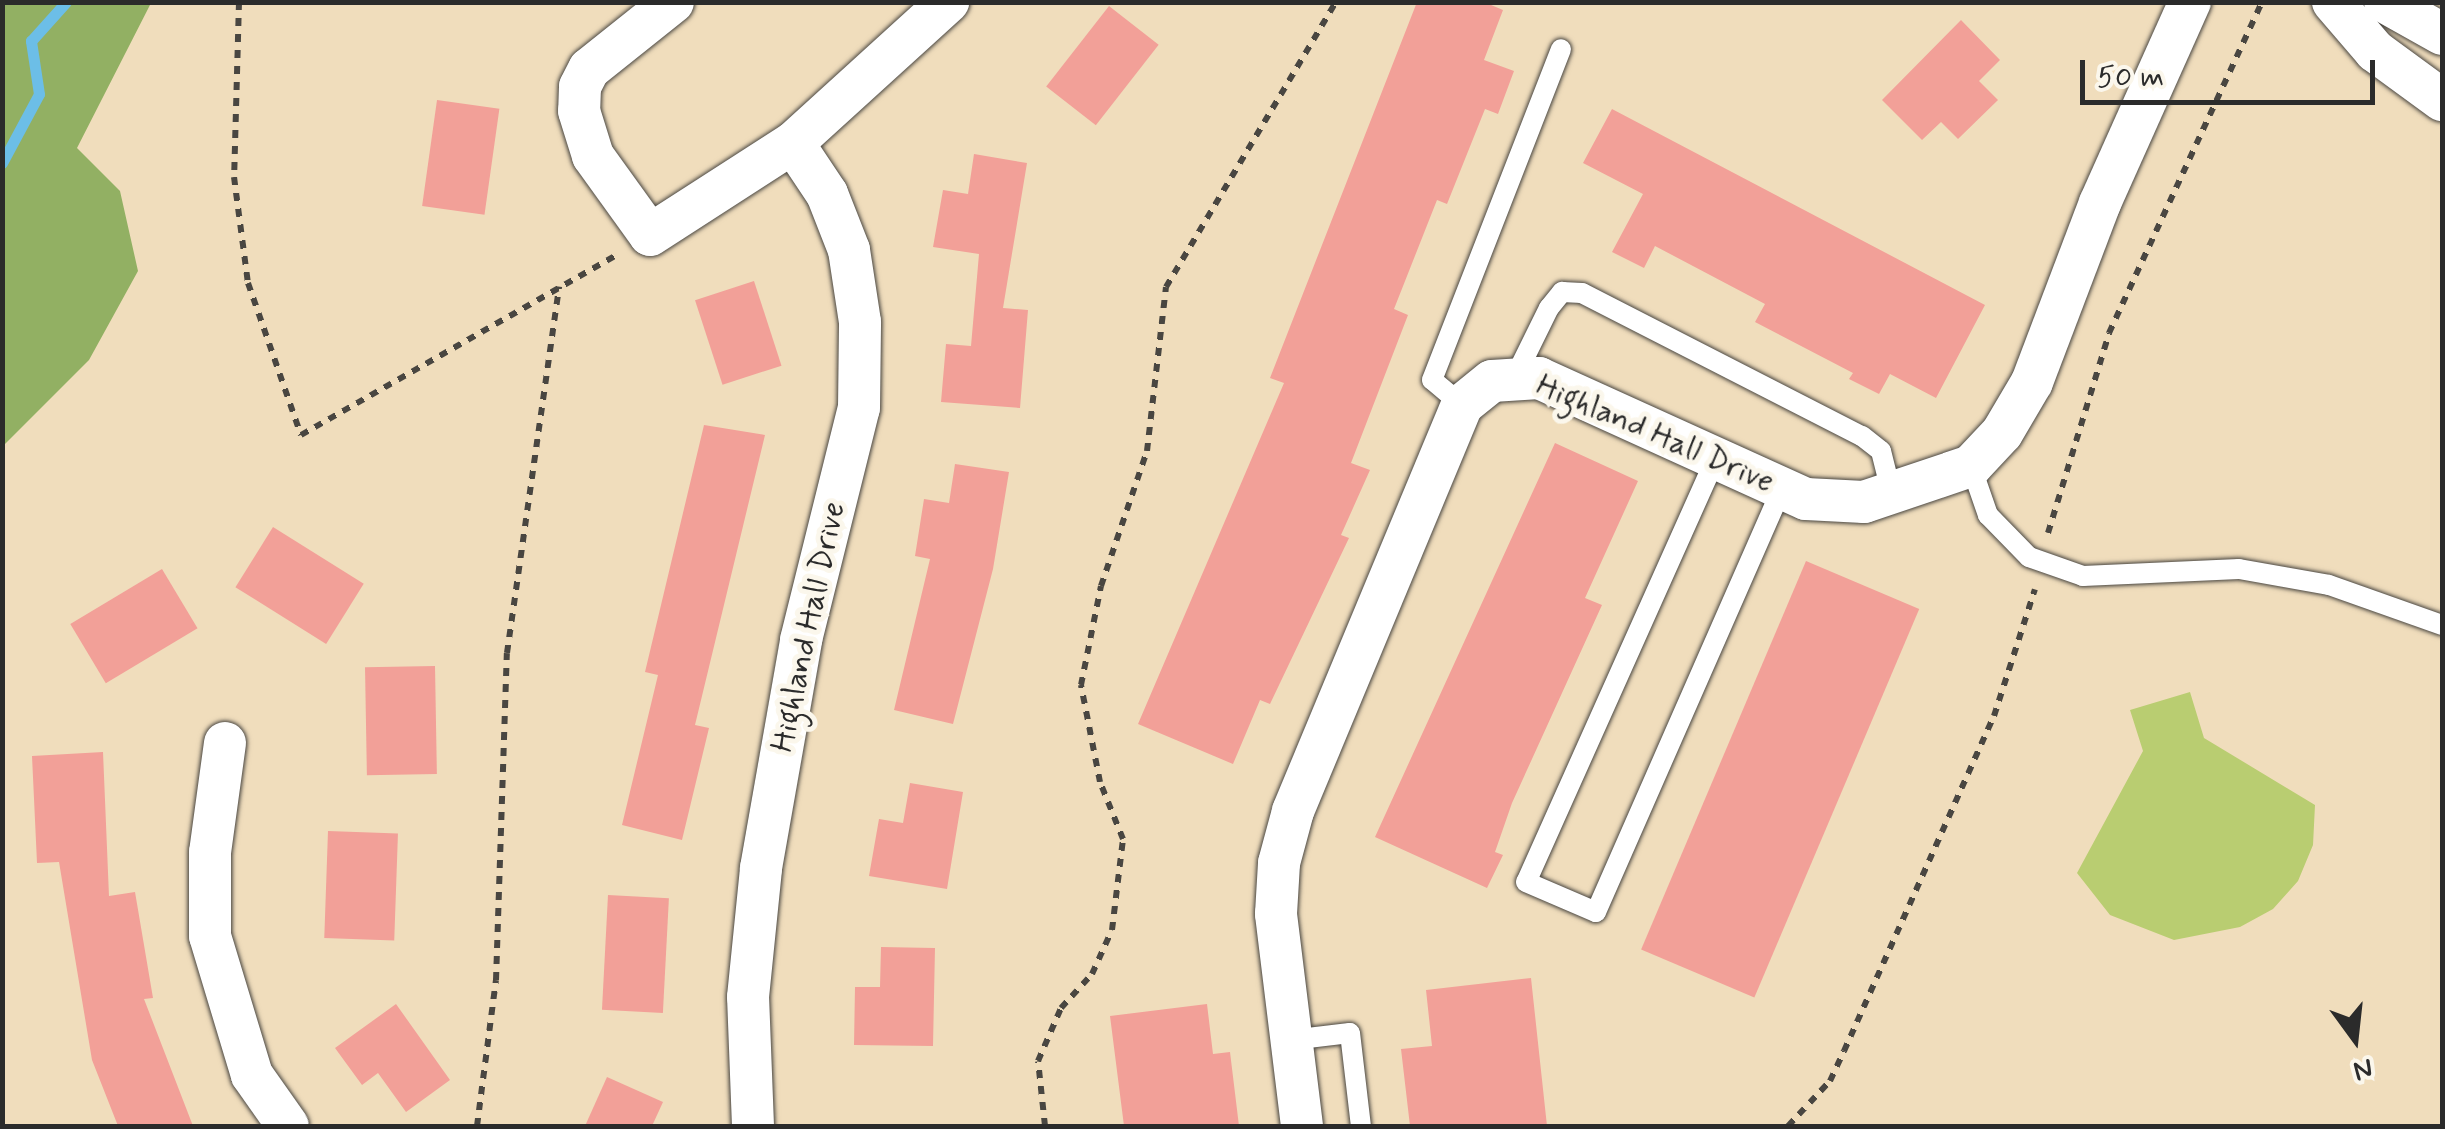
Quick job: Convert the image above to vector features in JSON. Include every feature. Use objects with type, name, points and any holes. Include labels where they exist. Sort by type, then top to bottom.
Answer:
[{"type":"street","points":[[673,2],[589,69],[580,87],[579,111],[592,156],[650,235],[793,143],[929,9]]},
{"type":"street","name":"Highland Hall Drive","points":[[1462,405],[1492,381],[1515,376],[1539,378],[1782,489],[1836,502],[1892,495],[1971,466],[2002,433],[2032,382],[2100,203],[2190,2]]},
{"type":"street","points":[[2333,2],[2376,50],[2442,100]]},
{"type":"street","points":[[2385,2],[2442,34]]},
{"type":"street","name":"Highland Hall Drive","points":[[753,1126],[748,997],[761,868],[802,640],[859,408],[860,322],[849,250],[827,194],[793,143]]},
{"type":"street","points":[[1302,1126],[1276,914],[1279,863],[1292,811],[1462,405]]},
{"type":"street","points":[[225,743],[210,852],[210,936],[252,1076],[288,1126]]},
{"type":"lane","points":[[1462,405],[1432,380],[1561,49]]},
{"type":"lane","points":[[1515,376],[1562,292],[1582,293],[1862,436],[1881,451],[1892,495]]},
{"type":"lane","points":[[1715,460],[1526,882],[1596,912],[1782,489]]},
{"type":"lane","points":[[1971,466],[1988,515],[2029,557],[2084,576],[2239,570],[2329,584],[2442,625]]},
{"type":"lane","points":[[1291,1040],[1350,1033],[1360,1126]]},
{"type":"path","points":[[239,2],[234,178],[248,282],[301,435],[650,235]]},
{"type":"path","points":[[1045,1126],[1038,1061],[1061,1008],[1092,974],[1112,930],[1122,840],[1100,782],[1080,685],[1101,586],[1147,451],[1166,286],[1336,2]]},
{"type":"path","points":[[477,1126],[496,980],[507,654],[559,287]]},
{"type":"green space","points":[[3,2],[151,3],[77,148],[120,191],[138,271],[89,360],[3,446]]},
{"type":"green space","points":[[2190,692],[2204,738],[2315,805],[2313,845],[2298,881],[2273,909],[2240,927],[2174,940],[2110,915],[2077,873],[2143,751],[2130,710]]},
{"type":"building","points":[[1417,2],[1484,2],[1503,10],[1484,60],[1514,71],[1498,114],[1485,109],[1447,204],[1437,200],[1394,309],[1408,315],[1351,463],[1370,470],[1341,535],[1349,538],[1270,704],[1260,700],[1233,764],[1138,724],[1284,383],[1270,378]]},
{"type":"building","points":[[1109,6],[1159,45],[1096,125],[1046,86]]},
{"type":"building","points":[[1961,20],[2000,60],[1979,81],[1998,100],[1958,139],[1941,122],[1922,140],[1882,100]]},
{"type":"building","points":[[437,100],[499,109],[484,215],[422,206]]},
{"type":"building","points":[[1612,109],[1985,305],[1936,398],[1890,374],[1879,394],[1849,379],[1853,373],[1755,322],[1765,304],[1655,246],[1644,268],[1612,252],[1643,194],[1583,163]]},
{"type":"building","points":[[974,154],[1027,163],[1003,308],[1028,310],[1020,408],[941,402],[946,344],[971,346],[979,254],[933,247],[943,190],[968,194]]},
{"type":"building","points":[[754,281],[782,366],[723,385],[695,300]]},
{"type":"building","points":[[704,425],[765,435],[695,725],[709,728],[682,840],[622,825],[658,675],[645,672]]},
{"type":"building","points":[[1555,443],[1638,481],[1585,598],[1602,605],[1512,803],[1495,852],[1503,855],[1487,888],[1375,837]]},
{"type":"building","points":[[955,464],[1009,472],[993,569],[953,724],[894,710],[930,559],[915,556],[924,499],[949,503]]},
{"type":"building","points":[[273,527],[364,584],[326,644],[235,587]]},
{"type":"building","points":[[1806,561],[1919,609],[1754,998],[1641,949]]},
{"type":"building","points":[[162,569],[198,628],[106,683],[70,624]]},
{"type":"building","points":[[435,666],[437,774],[367,775],[365,667]]},
{"type":"building","points":[[103,752],[109,896],[135,892],[153,998],[144,999],[193,1126],[118,1126],[92,1060],[59,862],[37,863],[32,756]]},
{"type":"building","points":[[910,783],[963,792],[947,889],[869,876],[879,819],[903,823]]},
{"type":"building","points":[[328,831],[398,833],[394,940],[324,938]]},
{"type":"building","points":[[608,895],[669,898],[663,1013],[602,1010]]},
{"type":"building","points":[[881,947],[935,948],[933,1046],[854,1045],[855,987],[880,987]]},
{"type":"building","points":[[1531,978],[1547,1126],[1410,1126],[1401,1049],[1432,1046],[1426,990]]},
{"type":"building","points":[[396,1004],[450,1080],[406,1112],[378,1073],[362,1085],[335,1048]]},
{"type":"building","points":[[1207,1004],[1213,1054],[1230,1052],[1239,1126],[1124,1126],[1110,1016]]},
{"type":"building","points":[[607,1077],[663,1102],[652,1126],[585,1126]]},
{"type":"waterway","points":[[2,163],[39,94],[31,41],[66,2]]}]
